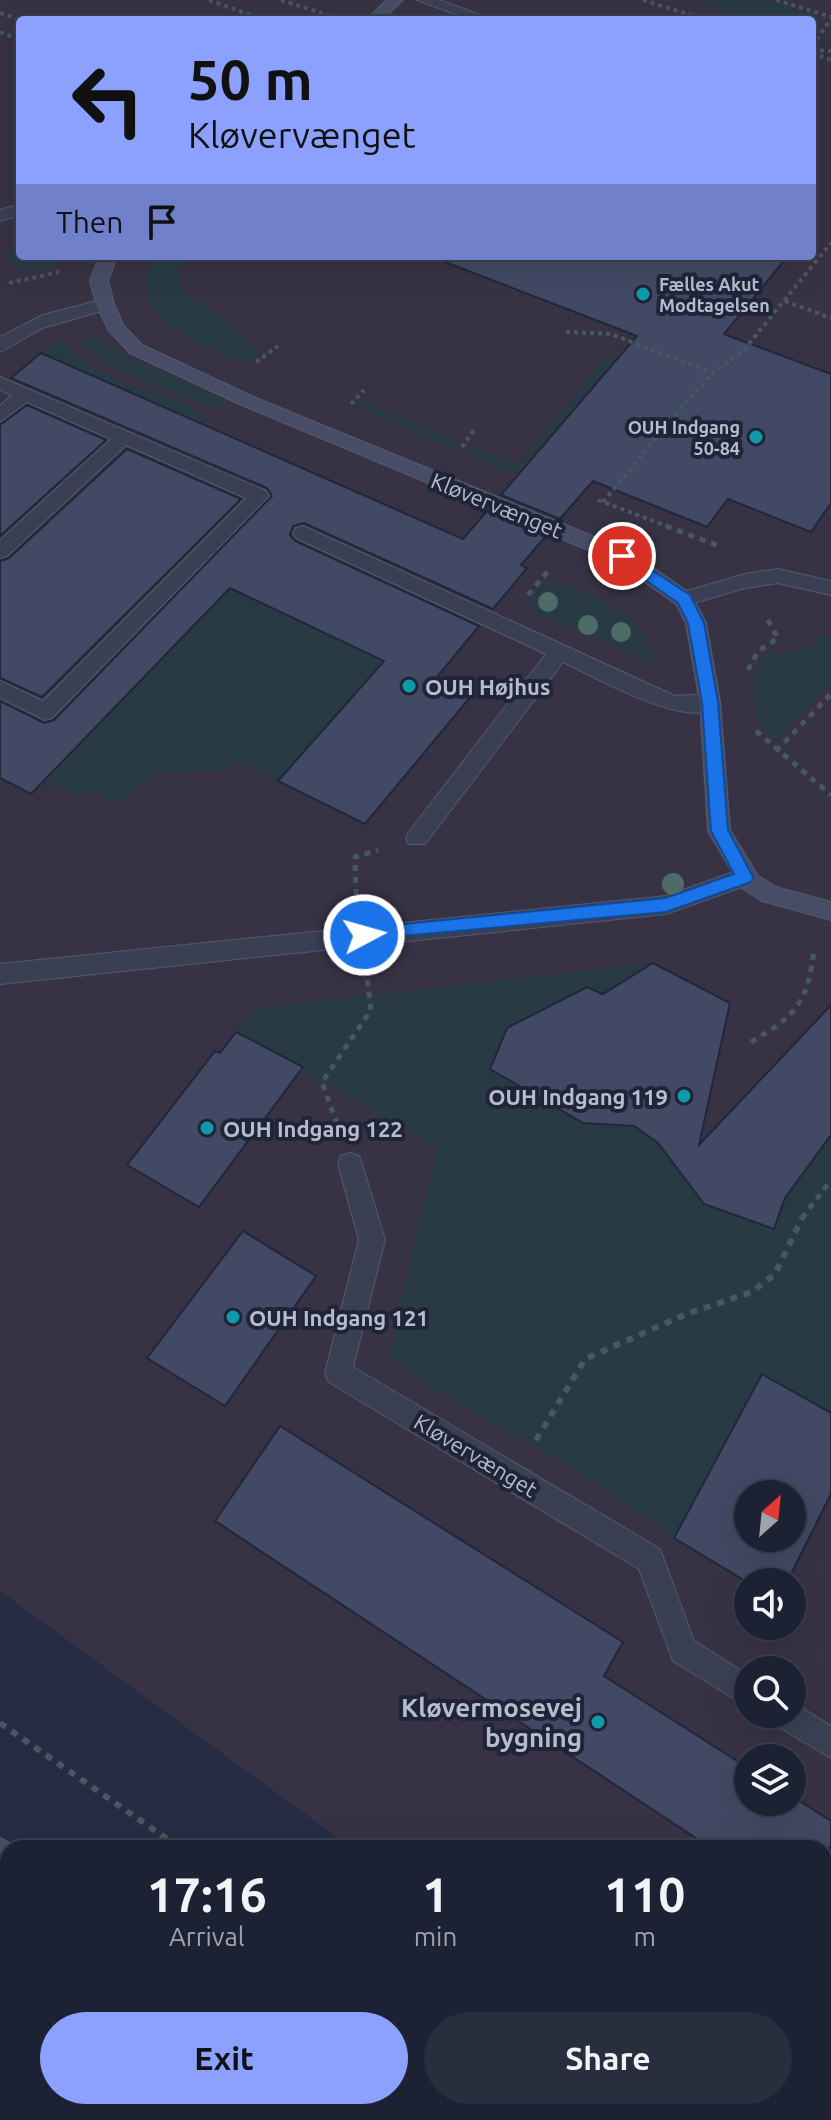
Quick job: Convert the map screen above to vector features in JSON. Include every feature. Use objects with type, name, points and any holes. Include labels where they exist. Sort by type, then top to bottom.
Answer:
[{"type":"street","points":[[378,16],[396,0]]},
{"type":"street","points":[[424,0],[474,16]]},
{"type":"street","points":[[0,346],[16,333],[49,318],[105,304],[99,281],[107,260]]},
{"type":"street","name":"Kløvervænget","points":[[105,304],[115,327],[136,349],[181,373],[622,556],[684,599]]},
{"type":"street","points":[[0,689],[45,712],[259,496],[2,384]]},
{"type":"street","points":[[0,416],[25,394]]},
{"type":"street","points":[[0,551],[124,437]]},
{"type":"street","points":[[303,533],[673,704],[710,702]]},
{"type":"street","points":[[831,588],[778,576],[745,581],[684,599],[696,623],[710,702],[719,831],[745,877],[770,895],[831,911]]},
{"type":"street","points":[[417,838],[559,652]]},
{"type":"street","points":[[0,974],[666,905],[745,877]]},
{"type":"street","name":"Kløvervænget","points":[[350,1164],[372,1240],[338,1373],[650,1559],[683,1651],[734,1683]]},
{"type":"street","points":[[806,1728],[831,1743]]},
{"type":"path","points":[[209,0],[253,16]]},
{"type":"path","points":[[281,0],[330,16]]},
{"type":"path","points":[[643,0],[693,16]]},
{"type":"path","points":[[776,0],[831,18],[816,43]]},
{"type":"path","points":[[574,536],[682,406],[713,373],[743,351],[831,243]]},
{"type":"path","points":[[9,283],[49,272]]},
{"type":"path","points":[[785,301],[831,318]]},
{"type":"path","points":[[566,332],[611,334],[713,373]]},
{"type":"path","points":[[249,369],[278,346]]},
{"type":"path","points":[[456,455],[475,428]]},
{"type":"path","points":[[776,751],[831,694]]},
{"type":"path","points":[[750,725],[776,751],[831,795]]},
{"type":"path","points":[[354,868],[357,901]]},
{"type":"path","points":[[751,1042],[790,1019],[805,999],[814,940]]},
{"type":"path","points":[[322,1082],[371,1010],[366,970]]},
{"type":"path","points":[[513,1478],[585,1359],[610,1345],[658,1329],[689,1313],[752,1292],[775,1274],[803,1216],[831,1180]]},
{"type":"path","points":[[0,1723],[168,1840]]},
{"type":"shaded area","points":[[0,0],[831,0],[831,1840],[341,1840],[0,1591]]},
{"type":"shaded area","points":[[692,0],[766,0],[816,16],[742,16]]},
{"type":"shaded area","points":[[816,16],[822,26],[816,31]]},
{"type":"shaded area","points":[[16,249],[16,260],[59,260],[54,268],[35,268],[21,274],[5,253]]},
{"type":"shaded area","points":[[155,260],[188,260],[177,269],[180,291],[227,320],[260,354],[248,364],[210,349],[172,327],[158,313],[149,297],[148,278]]},
{"type":"shaded area","points":[[99,338],[140,363],[226,399],[216,409],[163,389],[106,362],[80,339]]},
{"type":"shaded area","points":[[62,340],[75,355],[92,367],[171,398],[207,417],[202,423],[41,353]]},
{"type":"shaded area","points":[[609,354],[617,357],[516,475],[465,453],[471,446],[517,465]]},
{"type":"shaded area","points":[[360,400],[460,442],[454,449],[354,406]]},
{"type":"shaded area","points":[[548,579],[614,606],[638,627],[655,661],[652,663],[525,607]]},
{"type":"shaded area","points":[[230,588],[384,661],[278,781],[240,763],[228,770],[154,773],[117,804],[89,790],[76,796],[45,780]]},
{"type":"shaded area","points":[[813,634],[831,636],[831,683],[780,737],[774,737],[766,729],[755,706],[753,693],[757,669],[771,649],[776,656],[819,646]]},
{"type":"shaded area","points":[[653,963],[603,994],[586,987],[508,1028],[490,1069],[634,1126],[658,1143],[704,1204],[773,1229],[785,1198],[831,1135],[831,1413],[762,1375],[674,1538],[581,1474],[434,1389],[389,1356],[437,1148],[236,1032],[254,1009]]},
{"type":"building","points":[[440,260],[785,260],[724,334],[831,374],[831,503],[811,532],[728,499],[707,527],[593,481],[560,519],[501,495],[637,336]]},
{"type":"building","points":[[41,353],[463,539],[487,511],[546,536],[521,565],[527,568],[493,609],[304,523],[293,526],[290,535],[295,541],[479,626],[437,677],[472,695],[365,824],[278,781],[384,661],[230,588],[31,794],[0,778],[0,701],[44,723],[54,720],[272,496],[267,488],[11,378]]},
{"type":"building","points":[[27,405],[106,440],[0,536],[0,425]]},
{"type":"building","points":[[127,449],[241,499],[42,697],[0,678],[0,561],[9,558]]},
{"type":"building","name":"OUH Indgang 119","points":[[653,963],[730,1003],[699,1145],[831,1005],[831,1135],[785,1198],[774,1229],[704,1204],[658,1143],[634,1126],[583,1123],[490,1069],[507,1028],[587,987],[603,994]]},
{"type":"building","name":"OUH Indgang 122","points":[[236,1032],[303,1067],[199,1207],[127,1165],[215,1051],[220,1053]]},
{"type":"building","name":"OUH Indgang 121","points":[[243,1231],[316,1276],[225,1406],[147,1358]]},
{"type":"building","points":[[762,1374],[831,1413],[831,1494],[806,1544],[806,1480],[734,1480],[734,1552],[802,1552],[794,1568],[734,1568],[734,1574],[674,1538]]},
{"type":"building","name":"Kløvermosevej bygning","points":[[280,1426],[623,1642],[604,1676],[734,1759],[734,1816],[806,1816],[806,1805],[831,1821],[831,1840],[699,1840],[215,1521]]},
{"type":"place","name":"Fælles Akut Modtagelsen","points":[[643,294]]},
{"type":"place","name":"OUH Indgang 50-84","points":[[756,437]]},
{"type":"place","name":"OUH Højhus","points":[[409,686]]},
{"type":"place","name":"OUH Indgang 119","points":[[684,1096]]},
{"type":"place","name":"OUH Indgang 122","points":[[207,1128]]},
{"type":"place","name":"OUH Indgang 121","points":[[233,1317]]},
{"type":"place","name":"Kløvermosevej bygning","points":[[598,1722]]},
{"type":"route","points":[[364,935],[666,905],[745,877],[719,831],[710,702],[696,623],[684,599],[622,556]]}]
